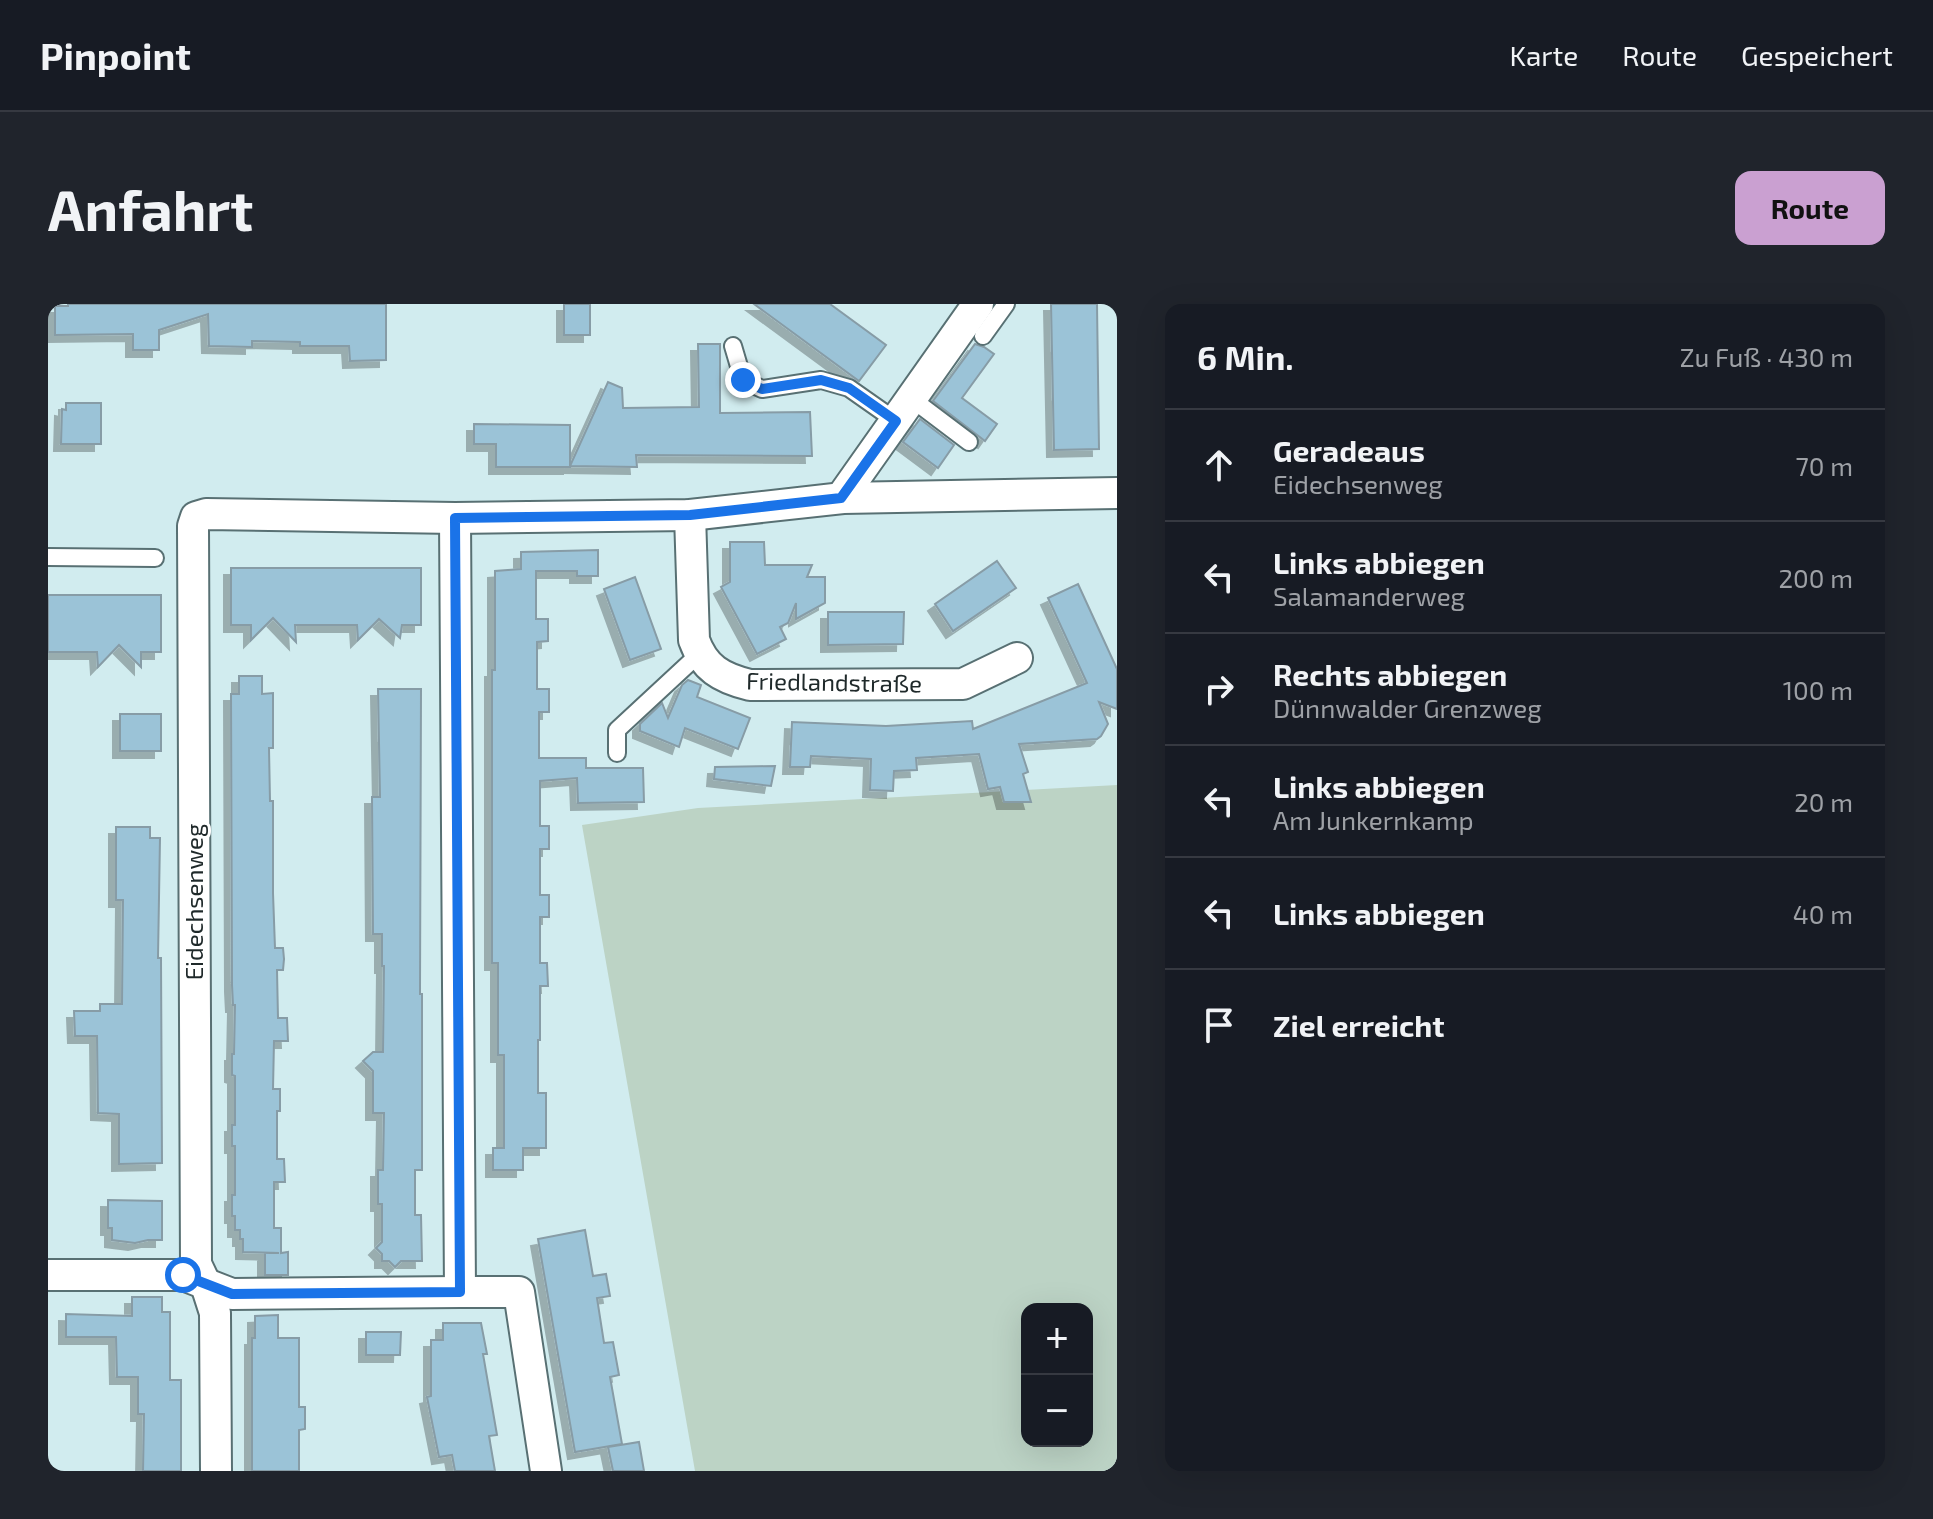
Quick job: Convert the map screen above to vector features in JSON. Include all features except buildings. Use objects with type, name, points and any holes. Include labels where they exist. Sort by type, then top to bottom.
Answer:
[{"type":"street","points":[[841,498],[978,304]]},
{"type":"street","points":[[460,1292],[455,518],[690,515],[841,498],[1117,493]]},
{"type":"street","name":"Eidechsenweg","points":[[216,1471],[215,1313],[196,1264],[193,526],[196,517],[206,514],[455,518]]},
{"type":"street","points":[[690,515],[694,640],[699,654]]},
{"type":"street","name":"Friedlandstraße","points":[[699,654],[716,672],[750,685],[963,684],[1017,658]]},
{"type":"street","points":[[48,1275],[183,1275],[232,1294],[519,1292],[546,1471]]},
{"type":"lane","points":[[983,336],[1006,304]]},
{"type":"lane","points":[[733,346],[743,380],[762,389],[821,380],[904,410],[969,442]]},
{"type":"lane","points":[[48,557],[155,558]]},
{"type":"lane","points":[[617,753],[617,730],[699,654]]},
{"type":"green space","points":[[1117,785],[1117,1471],[695,1471],[582,825],[698,808]]},
{"type":"route","points":[[183,1275],[232,1294],[460,1292],[455,518],[690,515],[841,498],[896,421],[849,388],[821,380],[762,389],[743,380]]}]
